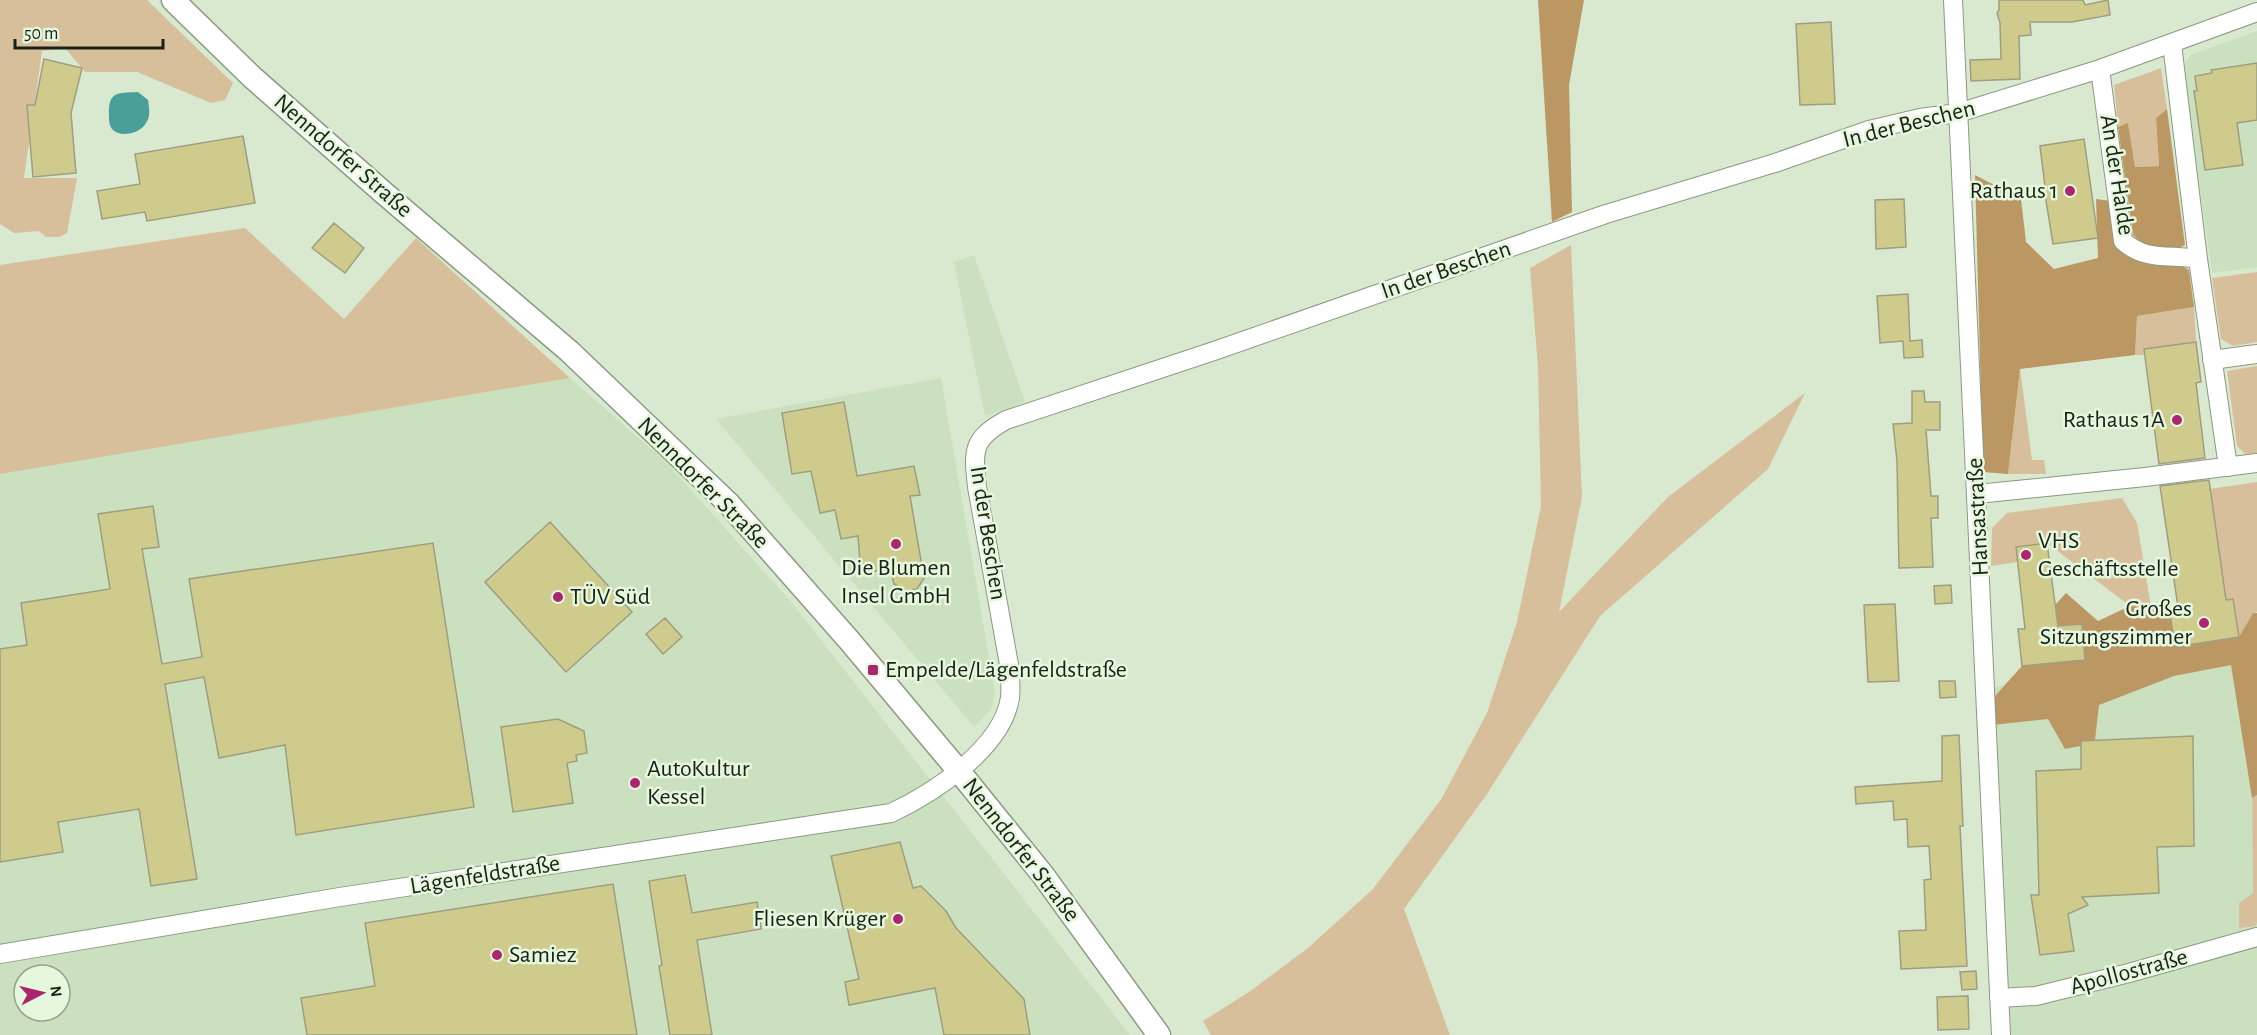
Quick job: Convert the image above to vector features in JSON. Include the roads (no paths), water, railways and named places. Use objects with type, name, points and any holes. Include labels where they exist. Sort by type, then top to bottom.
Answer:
[{"type":"street","name":"Nenndorfer Straße","points":[[173,0],[252,77],[569,351],[729,504],[848,639],[958,770],[1043,875],[1159,1035]]},
{"type":"street","name":"Hansastraße","points":[[1953,0],[2001,1035]]},
{"type":"street","name":"In der Beschen","points":[[958,770],[994,736],[1010,698],[1010,670],[976,487],[974,460],[978,442],[989,430],[1006,420],[1214,351],[1606,214],[1775,163],[1869,130],[1920,118],[1958,113],[2100,69],[2257,12]]},
{"type":"street","points":[[2172,44],[2198,258],[2228,467]]},
{"type":"street","name":"An der Halde","points":[[2100,69],[2123,241],[2133,250],[2153,256],[2198,258]]},
{"type":"street","points":[[2212,360],[2257,354]]},
{"type":"street","points":[[1977,494],[2257,463]]},
{"type":"street","name":"Lägenfeldstraße","points":[[0,954],[340,897],[891,813],[941,785],[958,770]]},
{"type":"street","name":"Apollostraße","points":[[2000,998],[2036,996],[2257,937]]},
{"type":"water","points":[[138,92],[148,100],[148,120],[135,132],[121,134],[110,125],[110,102],[119,93]]},
{"type":"place","name":"Rathaus 1","points":[[2070,191]]},
{"type":"place","name":"Rathaus 1A","points":[[2177,420]]},
{"type":"place","name":"Die Blumen Insel GmbH","points":[[896,544]]},
{"type":"place","name":"VHS Geschäftsstelle","points":[[2026,555]]},
{"type":"place","name":"TÜV Süd","points":[[558,597]]},
{"type":"place","name":"Großes Sitzungszimmer","points":[[2204,623]]},
{"type":"place","name":"Empelde/Lägenfeldstraße","points":[[873,670]]},
{"type":"place","name":"AutoKultur Kessel","points":[[635,783]]},
{"type":"place","name":"Fliesen Krüger","points":[[898,919]]},
{"type":"place","name":"Samiez","points":[[497,955]]}]
